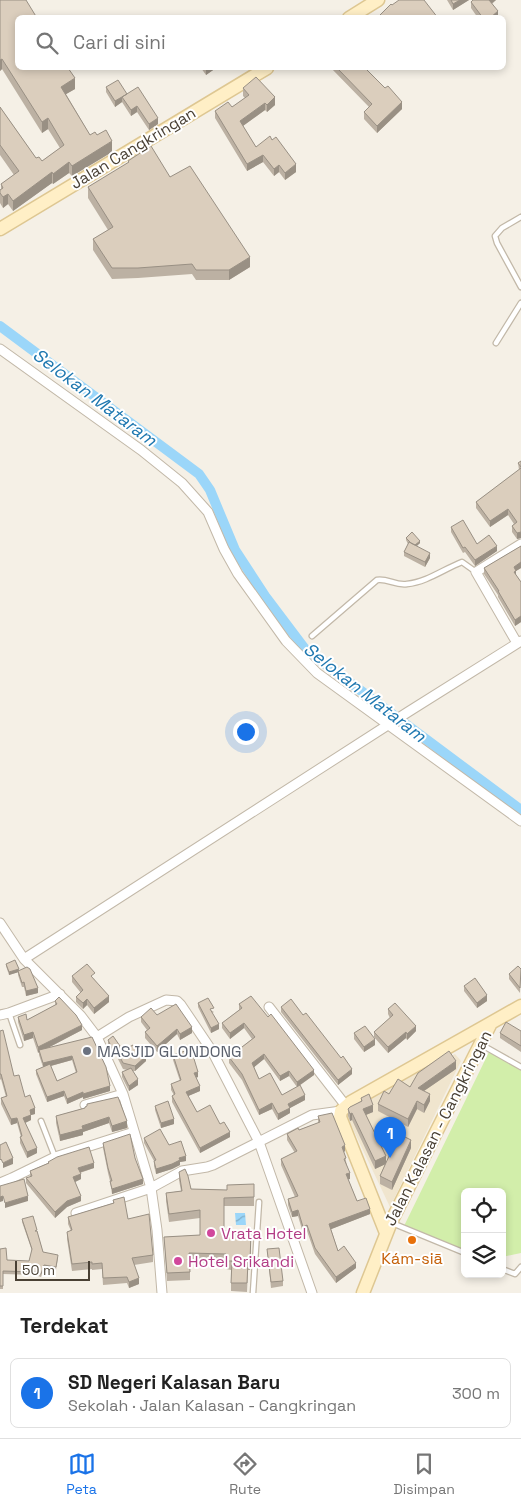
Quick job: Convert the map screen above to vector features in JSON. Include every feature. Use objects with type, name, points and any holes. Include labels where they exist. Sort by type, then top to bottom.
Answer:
[{"type":"main road","points":[[354,15],[378,0]]},
{"type":"main road","name":"Jalan Cangkringan","points":[[2,224],[264,70]]},
{"type":"main road","name":"Jalan Kalasan - Cangkringan","points":[[388,1227],[340,1117],[343,1108],[521,1006]]},
{"type":"main road","name":"Jalan Kalasan - Cangkringan","points":[[363,1293],[388,1227],[491,1023]]},
{"type":"street","points":[[0,349],[134,445],[182,483],[208,512],[224,549],[238,574],[286,641],[304,661],[337,689],[392,723],[521,821]]},
{"type":"street","points":[[24,959],[519,642],[476,572],[521,544]]},
{"type":"street","points":[[0,923],[24,959],[81,1016],[97,1037],[123,1094],[151,1188],[157,1230],[162,1293]]},
{"type":"street","points":[[4,1014],[60,994]]},
{"type":"street","points":[[97,1037],[129,1017],[166,1000],[177,1001],[181,1005],[212,1052],[259,1142],[312,1293]]},
{"type":"street","points":[[76,1213],[151,1188],[182,1171],[213,1165],[312,1115],[343,1108],[269,1007]]},
{"type":"street","points":[[85,1105],[123,1094]]},
{"type":"street","points":[[0,1183],[55,1156],[134,1132]]},
{"type":"lane","points":[[521,217],[502,228],[495,236],[521,287]]},
{"type":"lane","points":[[496,343],[521,303]]},
{"type":"lane","points":[[312,636],[376,580],[385,580],[400,585],[409,584],[435,575],[462,562],[476,572]]},
{"type":"lane","points":[[4,1014],[20,1045]]},
{"type":"lane","points":[[481,1044],[521,1067]]},
{"type":"lane","points":[[41,1121],[55,1156]]},
{"type":"lane","points":[[253,1293],[259,1202]]},
{"type":"lane","points":[[388,1227],[461,1252]]},
{"type":"lane","points":[[506,1271],[515,1274],[521,1267]]},
{"type":"shaded area","points":[[455,1054],[461,1061],[390,1207],[344,1110]]},
{"type":"green space","points":[[489,1052],[521,1069],[521,1253],[506,1256],[506,1188],[461,1188],[461,1250],[404,1226]]},
{"type":"water","points":[[235,1213],[245,1213],[246,1225],[236,1225]]},
{"type":"building","points":[[0,0],[26,0],[35,15],[15,15],[15,70],[69,70],[75,78],[61,87],[90,135],[95,132],[97,135],[106,130],[112,141],[72,166],[69,162],[53,174],[52,172],[13,201],[8,194],[3,197],[0,193],[0,190],[3,188],[1,184],[19,171],[0,145],[0,107],[36,158],[39,157],[42,161],[64,145],[48,118],[42,122],[2,59],[0,60]]},
{"type":"building","points":[[399,0],[424,0],[436,15],[380,15]]},
{"type":"building","points":[[451,0],[460,0],[453,4]]},
{"type":"building","points":[[473,0],[489,0],[498,11],[493,15],[481,15],[471,2]]},
{"type":"building","points":[[339,70],[367,70],[385,88],[388,86],[402,102],[377,126],[364,112],[372,104]]},
{"type":"building","points":[[256,77],[275,97],[267,105],[265,103],[240,121],[256,147],[270,136],[272,140],[276,137],[296,164],[285,173],[279,165],[274,169],[263,155],[247,164],[215,111],[228,102],[232,107],[249,95],[243,88]]},
{"type":"building","points":[[118,80],[127,94],[115,101],[106,87]]},
{"type":"building","points":[[138,87],[158,118],[149,124],[137,106],[131,110],[122,97]]},
{"type":"building","points":[[151,146],[170,177],[190,166],[250,257],[229,270],[196,270],[192,264],[112,268],[93,239],[113,227],[88,187]]},
{"type":"building","points":[[521,468],[521,532],[517,533],[512,526],[517,522],[508,509],[490,521],[476,502]]},
{"type":"building","points":[[463,520],[477,544],[489,535],[497,546],[475,560],[465,547],[463,548],[451,527]]},
{"type":"building","points":[[412,532],[420,541],[415,545],[406,538]]},
{"type":"building","points":[[409,542],[430,553],[425,562],[404,552]]},
{"type":"building","points":[[521,546],[521,562],[514,567],[516,571],[514,572],[521,582],[521,616],[515,620],[484,568]]},
{"type":"building","points":[[15,960],[19,969],[9,972],[6,964]]},
{"type":"building","points":[[87,964],[95,973],[91,976],[109,996],[94,1008],[87,999],[83,1003],[76,997],[83,990],[72,976]]},
{"type":"building","points":[[518,966],[521,969],[520,988],[509,974]]},
{"type":"building","points":[[27,967],[30,969],[38,988],[26,991],[18,971]]},
{"type":"building","points":[[475,978],[487,995],[477,1003],[464,986]]},
{"type":"building","points":[[251,996],[268,1017],[271,1014],[314,1070],[297,1082],[289,1071],[280,1076],[264,1054],[252,1063],[259,1079],[270,1073],[282,1095],[300,1085],[305,1095],[288,1104],[290,1108],[278,1114],[272,1103],[259,1110],[242,1074],[229,1057],[255,1037],[244,1023],[230,1033],[222,1023],[242,1008],[239,1004]]},
{"type":"building","points":[[59,997],[76,1015],[82,1025],[38,1047],[33,1032],[24,1035],[18,1017],[26,1014],[27,1020],[57,1004],[55,1001]]},
{"type":"building","points":[[208,998],[214,1008],[210,1009],[219,1024],[211,1028],[198,1003]]},
{"type":"building","points":[[291,999],[303,1015],[306,1013],[341,1058],[343,1056],[352,1069],[338,1080],[281,1007]]},
{"type":"building","points":[[395,1003],[416,1026],[388,1047],[374,1032],[393,1015],[388,1009]]},
{"type":"building","points":[[176,1004],[192,1027],[180,1034],[177,1029],[157,1046],[145,1032],[150,1028],[141,1017],[151,1008],[157,1015]]},
{"type":"building","points":[[506,1022],[521,1031],[521,1046],[500,1033]]},
{"type":"building","points":[[365,1026],[375,1039],[364,1047],[354,1033]]},
{"type":"building","points":[[3,1030],[14,1076],[19,1075],[25,1097],[30,1095],[35,1108],[30,1110],[31,1115],[23,1118],[37,1148],[27,1152],[20,1137],[22,1136],[17,1118],[11,1119],[1,1098],[7,1096],[0,1074],[0,1031]]},
{"type":"building","points":[[113,1036],[120,1046],[113,1050],[108,1040]]},
{"type":"building","points":[[92,1037],[106,1067],[110,1086],[83,1094],[83,1092],[67,1099],[64,1091],[47,1097],[36,1070],[50,1064],[57,1081],[77,1072],[72,1056],[43,1063],[39,1050]]},
{"type":"building","points":[[133,1045],[138,1054],[146,1056],[135,1066],[123,1063],[118,1053]]},
{"type":"building","points":[[191,1049],[198,1072],[194,1073],[200,1086],[186,1092],[197,1112],[210,1105],[220,1124],[224,1122],[230,1132],[200,1148],[172,1096],[175,1094],[171,1084],[181,1080],[173,1055]]},
{"type":"building","points":[[449,1051],[456,1061],[418,1088],[430,1094],[424,1105],[417,1101],[408,1119],[378,1104],[384,1091],[389,1094],[398,1079],[410,1087],[418,1073]]},
{"type":"building","points":[[131,1068],[138,1079],[129,1086],[122,1072]]},
{"type":"building","points":[[369,1094],[373,1105],[363,1109],[386,1156],[375,1161],[352,1113],[350,1114],[348,1109],[362,1101],[361,1098]]},
{"type":"building","points":[[118,1097],[127,1121],[112,1126],[109,1117],[82,1126],[83,1129],[60,1135],[56,1116],[85,1108],[87,1104]]},
{"type":"building","points":[[168,1101],[174,1119],[161,1123],[155,1106]]},
{"type":"building","points":[[332,1113],[345,1145],[342,1147],[346,1158],[344,1159],[350,1173],[346,1174],[357,1201],[366,1198],[370,1209],[329,1224],[338,1251],[344,1246],[356,1263],[336,1277],[315,1248],[307,1225],[303,1227],[298,1210],[292,1212],[288,1199],[298,1196],[281,1159],[297,1151],[287,1134],[298,1128],[299,1130],[320,1122],[318,1116]]},
{"type":"building","points":[[160,1129],[169,1145],[181,1141],[186,1156],[179,1158],[180,1160],[172,1164],[156,1169],[154,1161],[156,1160],[144,1138]]},
{"type":"building","points":[[130,1134],[135,1158],[143,1179],[112,1189],[110,1181],[112,1181],[103,1143]]},
{"type":"building","points":[[399,1134],[411,1140],[392,1182],[380,1176]]},
{"type":"building","points":[[6,1142],[13,1158],[3,1163],[0,1160],[0,1145]]},
{"type":"building","points":[[89,1147],[94,1163],[78,1168],[81,1174],[73,1177],[81,1196],[67,1201],[55,1212],[26,1178],[32,1176],[30,1171],[49,1163],[57,1157]]},
{"type":"building","points":[[185,1169],[191,1189],[227,1190],[227,1185],[254,1184],[254,1197],[224,1198],[224,1231],[251,1232],[247,1283],[231,1283],[232,1261],[226,1261],[226,1254],[189,1253],[190,1272],[167,1273],[164,1237],[200,1235],[200,1210],[169,1214],[166,1193],[182,1191],[179,1172]]},
{"type":"building","points":[[24,1179],[28,1196],[5,1203],[3,1196],[0,1197],[0,1186]]},
{"type":"building","points":[[124,1197],[128,1219],[149,1214],[153,1255],[132,1258],[139,1278],[129,1282],[127,1277],[103,1278],[102,1263],[72,1264],[67,1232],[72,1230],[68,1217],[114,1203],[113,1200]]},
{"type":"building","points":[[33,1216],[37,1230],[35,1231],[37,1231],[43,1252],[58,1255],[56,1267],[44,1265],[41,1274],[35,1272],[3,1271],[3,1286],[0,1286],[0,1249],[6,1248],[7,1260],[29,1261],[32,1249],[22,1219]]},
{"type":"building","points":[[279,1248],[283,1281],[271,1282],[267,1249]]},
{"type":"waterway","name":"Selokan Mataram","points":[[0,326],[199,474],[210,490],[235,550],[265,596],[305,649],[521,810]]},
{"type":"place","name":"MASJID GLONDONG","points":[[87,1051]]},
{"type":"place","name":"SD Negeri Kalasan Baru","points":[[390,1158]]},
{"type":"place","name":"Vrata Hotel","points":[[211,1233]]},
{"type":"place","name":"Kám-siā","points":[[412,1240]]},
{"type":"place","name":"Hotel Srikandi","points":[[178,1261]]}]
